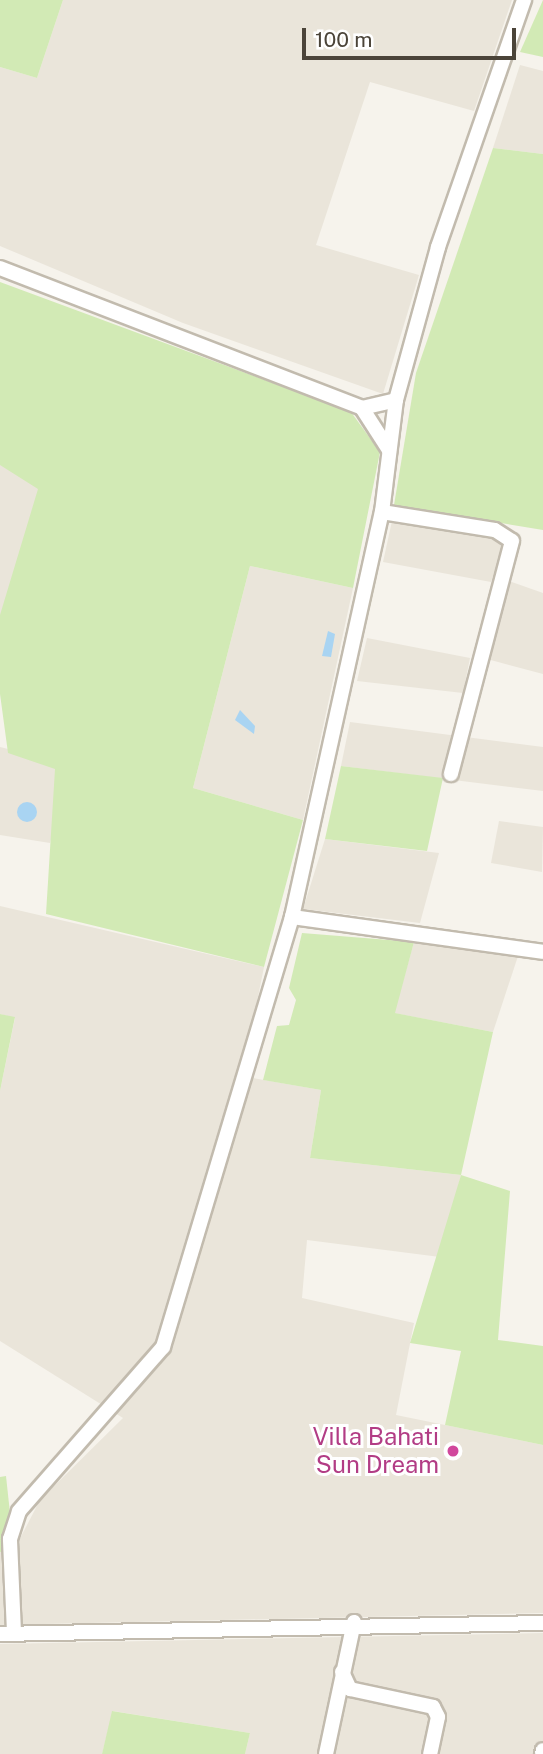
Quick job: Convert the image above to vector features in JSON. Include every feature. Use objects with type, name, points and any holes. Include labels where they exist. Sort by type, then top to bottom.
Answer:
[{"type":"street","points":[[524,0],[438,247],[396,400],[382,512],[292,917],[163,1347],[13,1524],[7,1633],[354,1622],[543,1623]]},
{"type":"street","points":[[0,268],[362,408],[396,400]]},
{"type":"street","points":[[362,408],[389,450]]},
{"type":"street","points":[[382,512],[495,530],[512,541],[450,774]]},
{"type":"street","points":[[292,917],[543,952]]},
{"type":"street","points":[[326,1754],[354,1622]]},
{"type":"street","points":[[342,1672],[350,1689],[433,1707],[438,1717],[430,1754]]},
{"type":"shaded area","points":[[63,0],[512,0],[474,111],[370,82],[316,245],[419,275],[383,394],[183,323],[0,246],[0,67],[37,78]]},
{"type":"shaded area","points":[[520,65],[543,71],[543,154],[493,148]]},
{"type":"shaded area","points":[[0,456],[168,522],[0,657]]},
{"type":"shaded area","points":[[392,521],[506,537],[491,582],[383,562]]},
{"type":"shaded area","points":[[250,566],[353,588],[303,820],[193,788]]},
{"type":"shaded area","points":[[509,581],[543,593],[543,674],[487,659]]},
{"type":"shaded area","points":[[367,638],[470,658],[463,693],[357,681]]},
{"type":"shaded area","points":[[350,722],[543,747],[543,791],[341,766]]},
{"type":"shaded area","points":[[0,747],[73,765],[50,843],[0,835]]},
{"type":"shaded area","points":[[499,821],[543,827],[542,872],[491,863]]},
{"type":"shaded area","points":[[325,839],[439,853],[420,923],[303,909]]},
{"type":"shaded area","points":[[0,906],[264,967],[242,1076],[321,1090],[310,1158],[461,1175],[440,1257],[307,1240],[302,1298],[414,1323],[396,1415],[543,1445],[543,1613],[0,1625],[0,1552],[14,1550],[40,1500],[123,1418],[0,1341],[0,1091],[15,1018],[0,1014]]},
{"type":"shaded area","points":[[414,942],[518,956],[493,1032],[394,1013]]},
{"type":"shaded area","points":[[543,1633],[543,1754],[245,1754],[250,1733],[113,1711],[102,1754],[0,1754],[0,1644]]},
{"type":"green space","points":[[0,0],[63,0],[37,78],[0,67]]},
{"type":"green space","points":[[543,0],[543,57],[520,52]]},
{"type":"green space","points":[[493,148],[543,154],[543,530],[394,505],[416,373]]},
{"type":"green space","points":[[0,282],[351,412],[380,452],[353,588],[250,566],[193,788],[303,820],[264,967],[46,914],[55,769],[8,753],[0,694],[0,615],[38,489],[0,465]]},
{"type":"green space","points":[[341,766],[443,778],[427,851],[325,839]]},
{"type":"green space","points":[[302,933],[414,942],[395,1013],[493,1032],[461,1175],[310,1158],[321,1090],[263,1080],[277,1026],[289,1025],[296,1000],[289,988]]},
{"type":"green space","points":[[0,1014],[15,1017],[0,1091]]},
{"type":"green space","points":[[461,1175],[510,1191],[498,1340],[543,1346],[543,1445],[445,1425],[461,1351],[410,1343]]},
{"type":"green space","points":[[6,1476],[14,1550],[0,1552],[0,1477]]},
{"type":"green space","points":[[112,1711],[250,1733],[245,1754],[102,1754]]},
{"type":"water","points":[[328,631],[335,634],[331,657],[322,656]]},
{"type":"water","points":[[240,710],[255,726],[254,734],[235,720]]},
{"type":"water","points":[[27,802],[34,805],[37,812],[34,819],[27,822],[20,819],[17,812],[20,805]]},
{"type":"place","name":"Villa Bahati Sun Dream","points":[[453,1451]]}]
